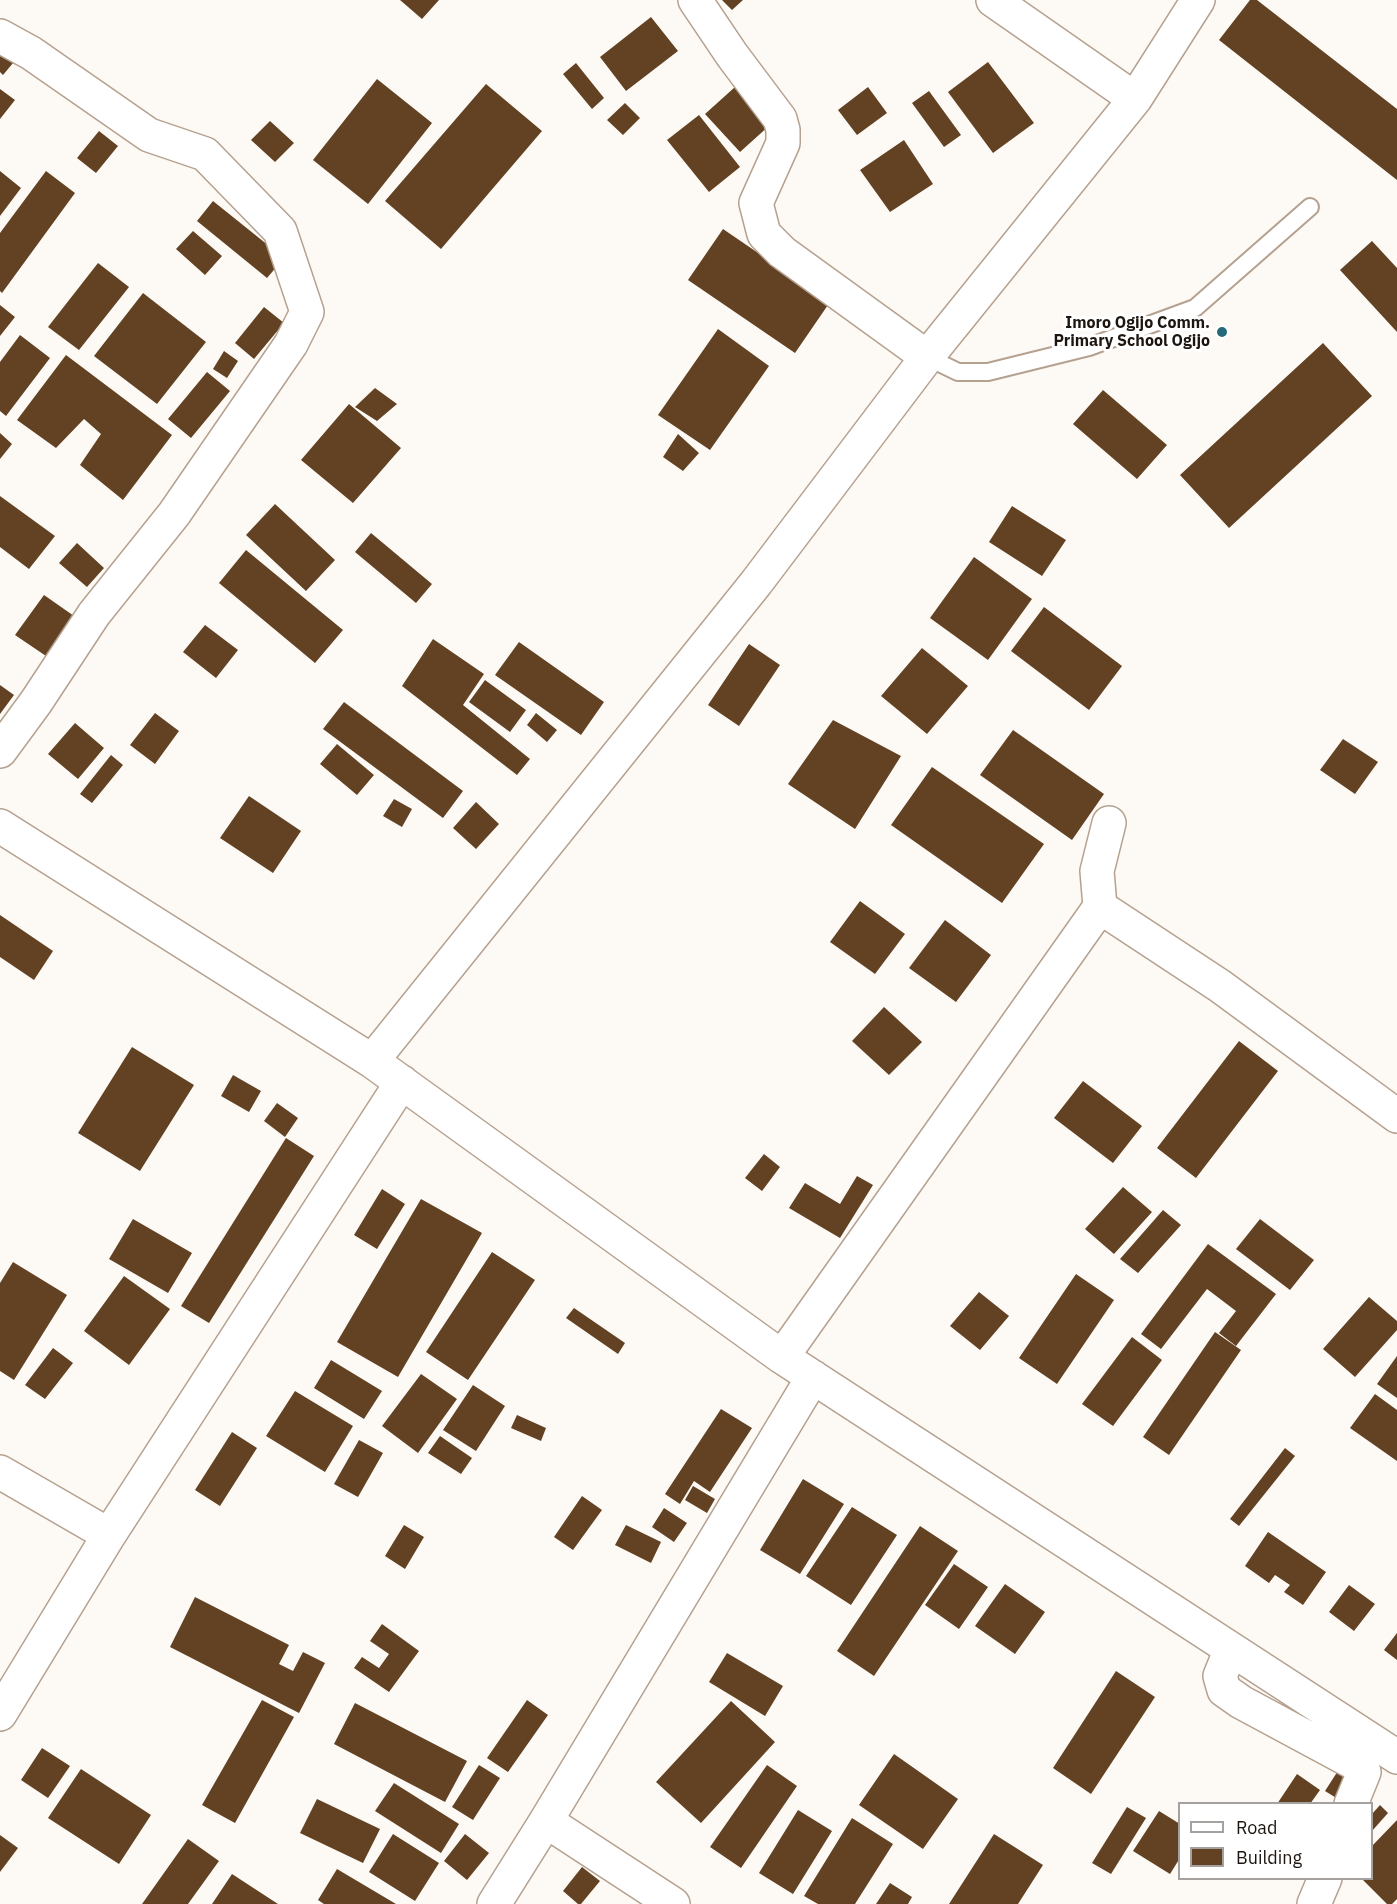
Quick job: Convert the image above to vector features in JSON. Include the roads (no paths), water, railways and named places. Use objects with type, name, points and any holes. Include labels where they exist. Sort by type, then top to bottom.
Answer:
[{"type":"street","points":[[695,0],[732,55],[780,119],[783,143],[756,203],[764,234],[782,252],[927,357]]},
{"type":"street","points":[[993,0],[1135,99]]},
{"type":"street","points":[[372,1061],[756,583],[927,357],[1135,99],[1198,0]]},
{"type":"street","points":[[0,36],[31,52],[149,135],[205,154],[280,231],[307,312],[291,344],[174,514],[94,614],[36,702],[0,751]]},
{"type":"street","points":[[782,1357],[1100,907],[1097,871],[1109,823]]},
{"type":"street","points":[[0,826],[372,1061],[782,1357],[1397,1756]]},
{"type":"street","points":[[1100,907],[1220,986],[1397,1116]]},
{"type":"street","points":[[0,1713],[109,1535],[402,1082]]},
{"type":"street","points":[[494,1904],[813,1377]]},
{"type":"street","points":[[0,1472],[109,1535]]},
{"type":"street","points":[[1231,1649],[1220,1676],[1224,1690],[1241,1702],[1360,1766],[1364,1772],[1351,1802]]},
{"type":"street","points":[[546,1821],[673,1904]]},
{"type":"street","points":[[1314,1904],[1324,1880]]},
{"type":"lane","points":[[927,357],[958,372],[988,372],[1089,346],[1195,308],[1310,207]]},
{"type":"place","name":"Imoro Ogijo Comm. Primary School Ogijo","points":[[1222,332]]}]
